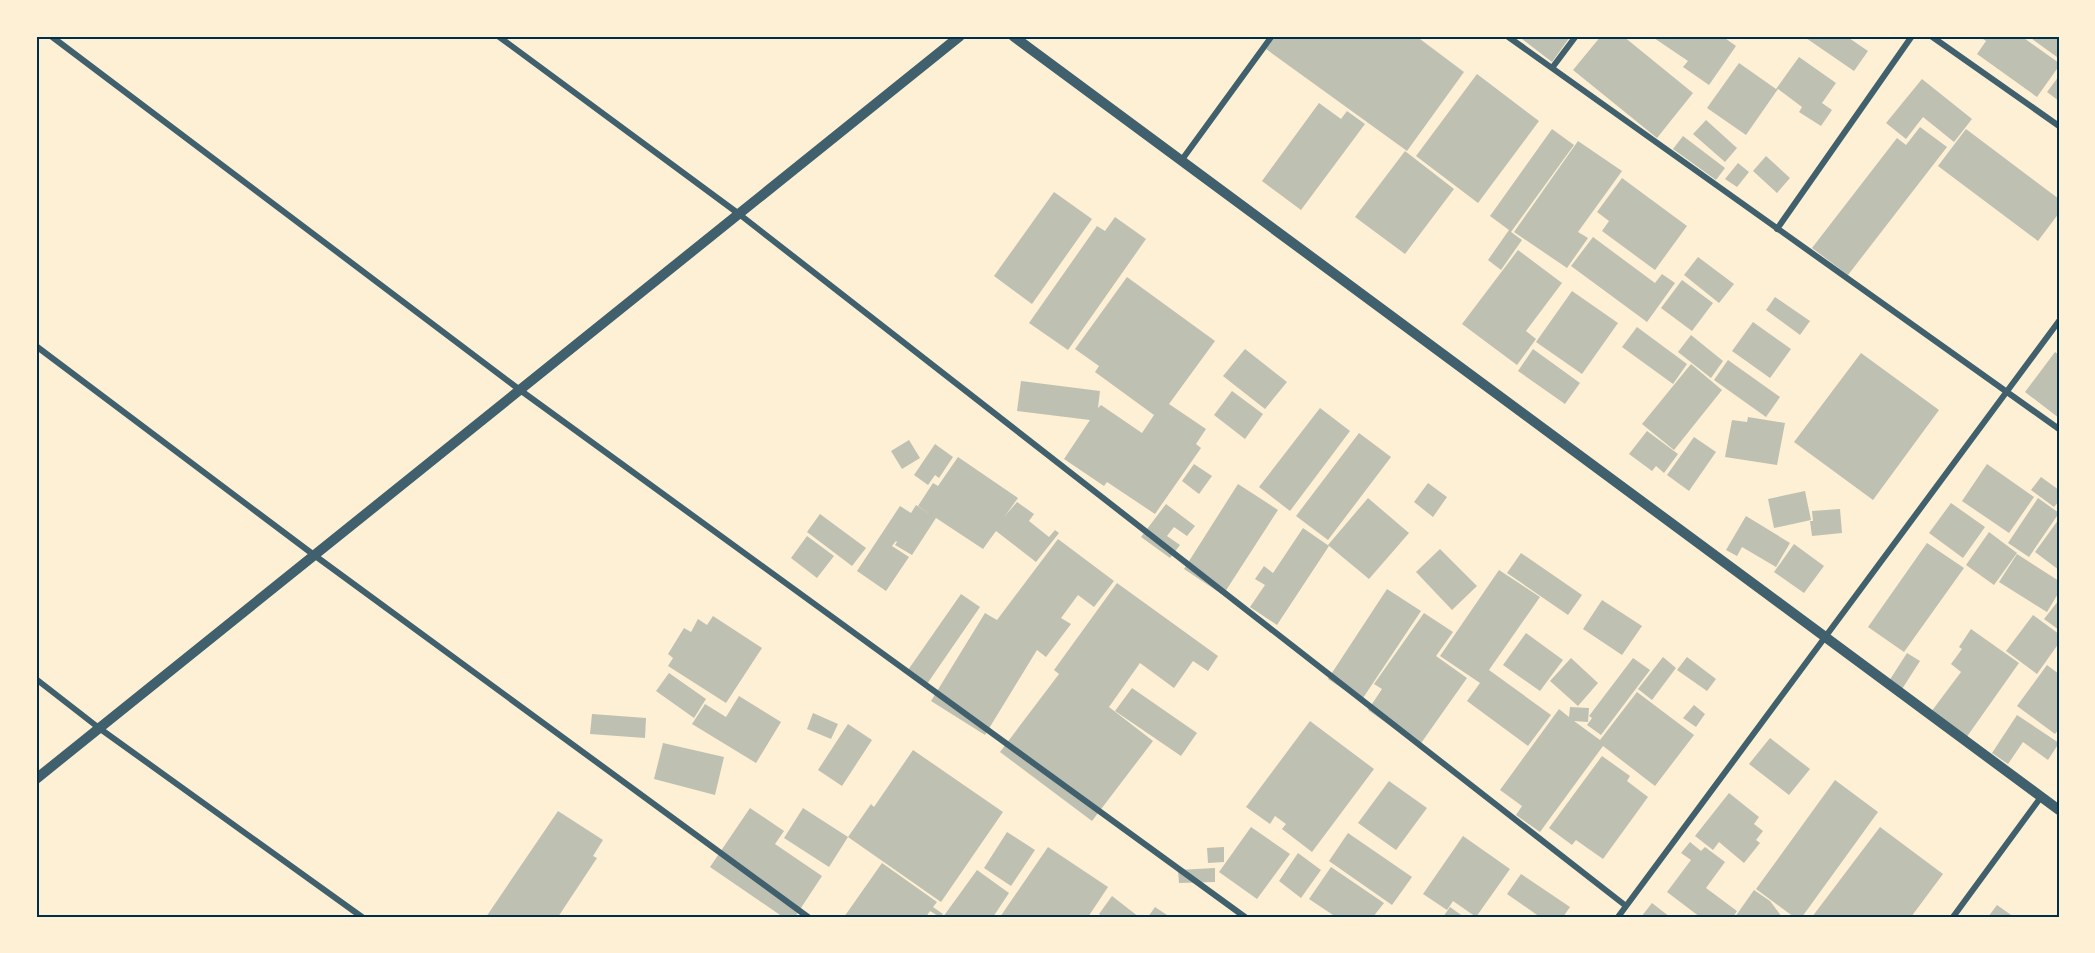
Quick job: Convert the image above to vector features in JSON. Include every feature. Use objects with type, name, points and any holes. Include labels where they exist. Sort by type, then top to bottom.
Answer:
[{"type":"street","points":[[51,36],[520,390],[1245,917]]},
{"type":"street","points":[[498,36],[739,214],[1626,906]]},
{"type":"street","points":[[36,779],[960,36]]},
{"type":"street","points":[[1013,36],[2059,810]]},
{"type":"street","points":[[1181,162],[1272,36]]},
{"type":"street","points":[[1507,36],[2059,429]]},
{"type":"street","points":[[1552,68],[1576,36]]},
{"type":"street","points":[[1777,229],[1912,36]]},
{"type":"street","points":[[1931,36],[2059,126]]},
{"type":"street","points":[[1618,917],[2059,321]]},
{"type":"street","points":[[36,346],[314,555],[808,917]]},
{"type":"street","points":[[36,679],[99,728],[363,917]]},
{"type":"street","points":[[1953,917],[2041,797]]},
{"type":"building","points":[[1276,36],[1416,36],[1464,72],[1407,151],[1266,49]]},
{"type":"building","points":[[1518,36],[1569,36],[1570,37],[1552,62]]},
{"type":"building","points":[[1601,36],[1623,36],[1693,93],[1657,138],[1573,70]]},
{"type":"building","points":[[1651,36],[1722,36],[1736,46],[1709,85],[1683,67],[1688,61]]},
{"type":"building","points":[[1803,36],[1846,36],[1868,51],[1854,71]]},
{"type":"building","points":[[1979,36],[2021,36],[2059,63],[2059,66],[2037,97],[1977,54],[1986,41]]},
{"type":"building","points":[[2028,36],[2059,36],[2059,54],[2057,57]]},
{"type":"building","points":[[1799,57],[1836,83],[1822,103],[1832,110],[1821,126],[1799,112],[1802,107],[1778,89],[1746,135],[1707,108],[1739,63],[1776,89]]},
{"type":"building","points":[[1477,74],[1539,121],[1478,203],[1416,156]]},
{"type":"building","points":[[2059,76],[2059,101],[2047,92]]},
{"type":"building","points":[[1922,79],[1972,119],[1954,142],[1923,117],[1906,139],[1886,123]]},
{"type":"building","points":[[1319,103],[1341,119],[1347,111],[1365,124],[1301,210],[1262,181]]},
{"type":"building","points":[[1706,120],[1737,148],[1725,162],[1693,134]]},
{"type":"building","points":[[1920,127],[1947,147],[1848,275],[1812,248],[1897,138],[1906,145]]},
{"type":"building","points":[[1552,129],[1574,145],[1511,232],[1522,240],[1501,270],[1488,260],[1509,230],[1490,216]]},
{"type":"building","points":[[1966,129],[2059,199],[2059,213],[2038,241],[1938,166]]},
{"type":"building","points":[[1683,136],[1725,168],[1716,180],[1673,149]]},
{"type":"building","points":[[1578,141],[1622,171],[1578,232],[1588,238],[1567,268],[1514,232]]},
{"type":"building","points":[[1405,151],[1454,189],[1405,254],[1355,217]]},
{"type":"building","points":[[1766,156],[1790,178],[1777,193],[1753,171]]},
{"type":"building","points":[[1738,163],[1749,172],[1737,187],[1725,179]]},
{"type":"building","points":[[1622,178],[1687,226],[1655,270],[1602,231],[1609,221],[1597,212]]},
{"type":"building","points":[[1054,192],[1092,219],[1032,304],[994,276]]},
{"type":"building","points":[[1115,217],[1146,239],[1068,350],[1029,323],[1097,226],[1105,231]]},
{"type":"building","points":[[1593,237],[1655,283],[1662,274],[1675,283],[1647,322],[1571,266]]},
{"type":"building","points":[[1518,250],[1562,283],[1526,331],[1536,339],[1517,365],[1462,324]]},
{"type":"building","points":[[1698,257],[1734,284],[1719,303],[1684,275]]},
{"type":"building","points":[[1127,277],[1215,341],[1169,404],[1206,429],[1196,444],[1201,448],[1155,514],[1107,482],[1104,486],[1064,459],[1090,420],[1017,411],[1021,381],[1100,391],[1098,408],[1101,405],[1142,433],[1154,415],[1095,372],[1099,366],[1075,349]]},
{"type":"building","points":[[1682,280],[1713,303],[1692,331],[1661,308]]},
{"type":"building","points":[[1572,291],[1618,323],[1582,374],[1536,342]]},
{"type":"building","points":[[1775,297],[1810,321],[1800,335],[1766,310]]},
{"type":"building","points":[[1753,322],[1791,349],[1770,378],[1732,351]]},
{"type":"building","points":[[1637,327],[1687,364],[1673,384],[1622,347]]},
{"type":"building","points":[[1691,335],[1723,361],[1711,378],[1678,352]]},
{"type":"building","points":[[1245,349],[1287,382],[1265,409],[1223,376]]},
{"type":"building","points":[[1533,349],[1580,383],[1565,404],[1518,371]]},
{"type":"building","points":[[2055,352],[2059,355],[2059,418],[2025,392]]},
{"type":"building","points":[[1861,353],[1939,410],[1873,500],[1794,442]]},
{"type":"building","points":[[1728,360],[1780,397],[1766,417],[1714,380]]},
{"type":"building","points":[[1691,364],[1722,390],[1674,450],[1642,424]]},
{"type":"building","points":[[1232,391],[1263,414],[1245,439],[1214,415]]},
{"type":"building","points":[[1320,408],[1350,431],[1290,511],[1259,487]]},
{"type":"building","points":[[1748,417],[1785,423],[1777,465],[1725,457],[1732,420],[1747,422]]},
{"type":"building","points":[[1647,431],[1678,454],[1664,473],[1656,466],[1652,471],[1629,454]]},
{"type":"building","points":[[1359,433],[1391,457],[1328,540],[1296,516]]},
{"type":"building","points":[[1694,437],[1716,452],[1689,491],[1667,475]]},
{"type":"building","points":[[909,440],[920,458],[902,469],[891,451]]},
{"type":"building","points":[[935,444],[953,457],[939,478],[935,475],[928,485],[914,475]]},
{"type":"building","points":[[958,457],[1018,498],[1005,516],[1017,502],[1034,514],[1029,521],[1049,537],[1055,530],[1059,533],[1036,562],[996,531],[983,549],[936,518],[912,555],[895,545],[896,541],[892,546],[909,557],[886,591],[857,571],[900,506],[911,513],[916,505],[931,515],[918,506],[933,483],[938,486]]},
{"type":"building","points":[[1194,464],[1212,476],[1199,494],[1182,481]]},
{"type":"building","points":[[1987,464],[2034,497],[2009,533],[1962,501]]},
{"type":"building","points":[[2041,477],[2059,490],[2059,501],[2054,507],[2031,490]]},
{"type":"building","points":[[1428,483],[1447,497],[1433,517],[1414,502]]},
{"type":"building","points":[[1238,484],[1278,510],[1223,595],[1184,569]]},
{"type":"building","points":[[1805,491],[1811,520],[1774,528],[1768,499]]},
{"type":"building","points":[[1368,498],[1409,533],[1369,579],[1328,545]]},
{"type":"building","points":[[2038,498],[2059,513],[2029,557],[2008,543]]},
{"type":"building","points":[[1951,503],[1985,527],[1963,558],[1929,533]]},
{"type":"building","points":[[1166,504],[1195,526],[1187,536],[1174,527],[1167,536],[1180,545],[1170,558],[1141,537]]},
{"type":"building","points":[[1840,509],[1842,533],[1812,536],[1810,521],[1813,521],[1812,511]]},
{"type":"building","points":[[820,514],[866,548],[852,566],[807,532]]},
{"type":"building","points":[[1746,516],[1790,543],[1776,567],[1742,547],[1737,556],[1726,550]]},
{"type":"building","points":[[2059,519],[2059,570],[2035,552]]},
{"type":"building","points":[[1303,528],[1329,546],[1277,625],[1250,607],[1265,585],[1255,579],[1264,566],[1273,573]]},
{"type":"building","points":[[1989,532],[2017,553],[1994,585],[1966,565]]},
{"type":"building","points":[[807,536],[834,556],[817,578],[791,558]]},
{"type":"building","points":[[1058,539],[1114,581],[1094,607],[1078,595],[1061,618],[1071,624],[1046,657],[1037,650],[985,735],[931,701],[985,613],[997,620]]},
{"type":"building","points":[[1927,543],[1964,568],[1904,652],[1868,627]]},
{"type":"building","points":[[1794,544],[1824,566],[1804,593],[1774,572]]},
{"type":"building","points":[[1440,549],[1477,586],[1452,610],[1416,572]]},
{"type":"building","points":[[1521,553],[1582,595],[1568,615],[1507,573]]},
{"type":"building","points":[[2017,554],[2059,581],[2059,592],[2047,612],[1999,582]]},
{"type":"building","points":[[1499,570],[1540,597],[1489,670],[1551,715],[1528,746],[1467,701],[1480,683],[1440,656]]},
{"type":"building","points":[[1117,583],[1218,656],[1208,671],[1193,661],[1174,688],[1140,663],[1109,707],[1153,741],[1092,821],[1000,752],[1059,674],[1054,670]]},
{"type":"building","points":[[1387,589],[1421,611],[1361,701],[1328,679]]},
{"type":"building","points":[[961,594],[980,607],[927,684],[908,670]]},
{"type":"building","points":[[1602,600],[1642,626],[1622,655],[1583,629]]},
{"type":"building","points":[[2059,600],[2059,630],[2044,619]]},
{"type":"building","points":[[1424,613],[1453,632],[1436,656],[1467,678],[1419,746],[1368,710],[1382,689],[1374,684]]},
{"type":"building","points":[[2033,615],[2059,634],[2059,643],[2037,674],[2006,651]]},
{"type":"building","points":[[713,616],[762,648],[726,703],[668,666],[673,658],[668,654],[684,628],[691,632],[698,619],[707,625]]},
{"type":"building","points":[[1971,629],[2019,663],[1966,738],[1931,712],[1961,672],[1951,664],[1962,649],[1959,647]]},
{"type":"building","points":[[1526,633],[1563,660],[1540,691],[1503,665]]},
{"type":"building","points":[[1907,653],[1920,661],[1902,689],[1889,681]]},
{"type":"building","points":[[1663,657],[1676,668],[1652,700],[1638,689]]},
{"type":"building","points":[[1687,657],[1716,679],[1707,691],[1677,670]]},
{"type":"building","points":[[1571,658],[1598,683],[1578,706],[1550,681]]},
{"type":"building","points":[[1633,658],[1650,670],[1601,735],[1587,725],[1592,718],[1589,716]]},
{"type":"building","points":[[2047,665],[2059,674],[2059,729],[2055,734],[2017,706]]},
{"type":"building","points":[[669,673],[706,699],[694,718],[656,691]]},
{"type":"building","points":[[1132,688],[1197,733],[1181,756],[1115,711]]},
{"type":"building","points":[[1637,692],[1694,735],[1655,786],[1603,746],[1540,832],[1516,815],[1522,806],[1500,790],[1559,709],[1569,717],[1570,707],[1589,708],[1588,722],[1574,721],[1600,740]]},
{"type":"building","points":[[739,696],[781,722],[756,763],[692,724],[705,704],[726,717]]},
{"type":"building","points":[[1694,705],[1705,714],[1696,727],[1683,718]]},
{"type":"building","points":[[813,713],[838,724],[831,739],[807,729]]},
{"type":"building","points":[[592,714],[646,718],[645,738],[590,734]]},
{"type":"building","points":[[2017,715],[2059,743],[2048,760],[2023,742],[2008,764],[1992,753]]},
{"type":"building","points":[[1310,721],[1374,769],[1312,852],[1282,829],[1286,824],[1275,816],[1270,824],[1246,807]]},
{"type":"building","points":[[848,724],[872,740],[842,786],[818,770]]},
{"type":"building","points":[[1770,738],[1810,769],[1789,795],[1749,764]]},
{"type":"building","points":[[663,743],[724,757],[715,795],[654,779]]},
{"type":"building","points":[[913,750],[1003,812],[941,902],[848,837],[871,804],[874,807]]},
{"type":"building","points":[[1602,756],[1630,776],[1627,781],[1648,797],[1603,859],[1576,840],[1572,845],[1549,828]]},
{"type":"building","points":[[1835,780],[1878,812],[1802,917],[1794,917],[1756,889]]},
{"type":"building","points":[[1389,781],[1427,808],[1396,850],[1358,823]]},
{"type":"building","points":[[1729,793],[1759,817],[1754,824],[1763,831],[1756,840],[1760,843],[1744,863],[1719,842],[1713,850],[1695,836]]},
{"type":"building","points":[[750,808],[784,831],[775,844],[822,876],[795,917],[783,917],[710,867]]},
{"type":"building","points":[[803,808],[848,837],[829,867],[784,838]]},
{"type":"building","points":[[558,811],[603,840],[593,856],[597,858],[558,917],[486,917]]},
{"type":"building","points":[[1251,827],[1290,854],[1257,899],[1219,872]]},
{"type":"building","points":[[1880,827],[1943,874],[1911,917],[1812,917]]},
{"type":"building","points":[[1007,832],[1035,850],[1011,886],[984,868]]},
{"type":"building","points":[[1348,833],[1412,877],[1392,905],[1329,861]]},
{"type":"building","points":[[1463,836],[1510,869],[1476,917],[1453,901],[1447,910],[1423,894]]},
{"type":"building","points":[[1690,842],[1701,851],[1705,847],[1725,862],[1706,888],[1737,911],[1733,917],[1700,917],[1667,892],[1691,860],[1681,853]]},
{"type":"building","points":[[1048,847],[1108,887],[1088,917],[1000,917]]},
{"type":"building","points":[[1224,847],[1224,862],[1208,863],[1207,848]]},
{"type":"building","points":[[1298,853],[1321,870],[1301,898],[1279,881]]},
{"type":"building","points":[[882,863],[937,902],[933,907],[943,914],[940,917],[930,911],[926,917],[844,917]]},
{"type":"building","points":[[1331,867],[1384,903],[1373,917],[1336,917],[1309,899]]},
{"type":"building","points":[[1215,868],[1215,882],[1179,883],[1178,870]]},
{"type":"building","points":[[977,870],[1009,893],[993,917],[943,917]]},
{"type":"building","points":[[1521,874],[1570,907],[1563,917],[1540,917],[1507,894]]},
{"type":"building","points":[[1754,890],[1770,901],[1782,917],[1735,917]]},
{"type":"building","points":[[1112,896],[1139,917],[1103,917],[1099,914]]},
{"type":"building","points":[[1652,903],[1670,917],[1641,917]]},
{"type":"building","points":[[1997,905],[2014,917],[1988,917]]},
{"type":"building","points":[[1155,907],[1170,917],[1148,917]]},
{"type":"building","points":[[1450,907],[1464,917],[1443,917]]}]
